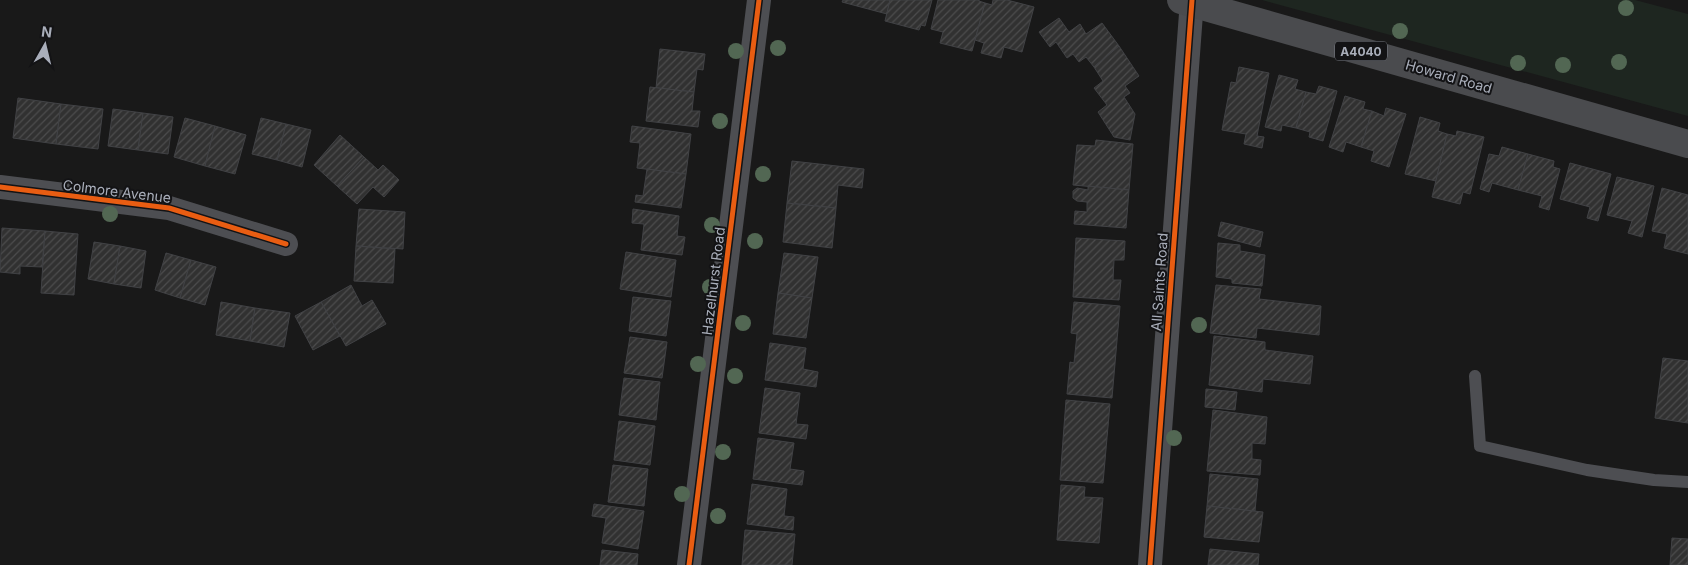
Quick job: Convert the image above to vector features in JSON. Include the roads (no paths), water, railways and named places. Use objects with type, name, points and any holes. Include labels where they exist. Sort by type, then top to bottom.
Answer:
[{"type":"main road","name":"Howard Road","points":[[1188,1],[1688,144]]},
{"type":"street","name":"Hazelhurst Road","points":[[689,565],[759,0]]},
{"type":"street","name":"All Saints Road","points":[[1150,565],[1188,1]]},
{"type":"street","name":"Colmore Avenue","points":[[0,187],[169,208],[286,244]]},
{"type":"lane","points":[[1475,376],[1480,446],[1587,470],[1654,480],[1688,482]]}]
